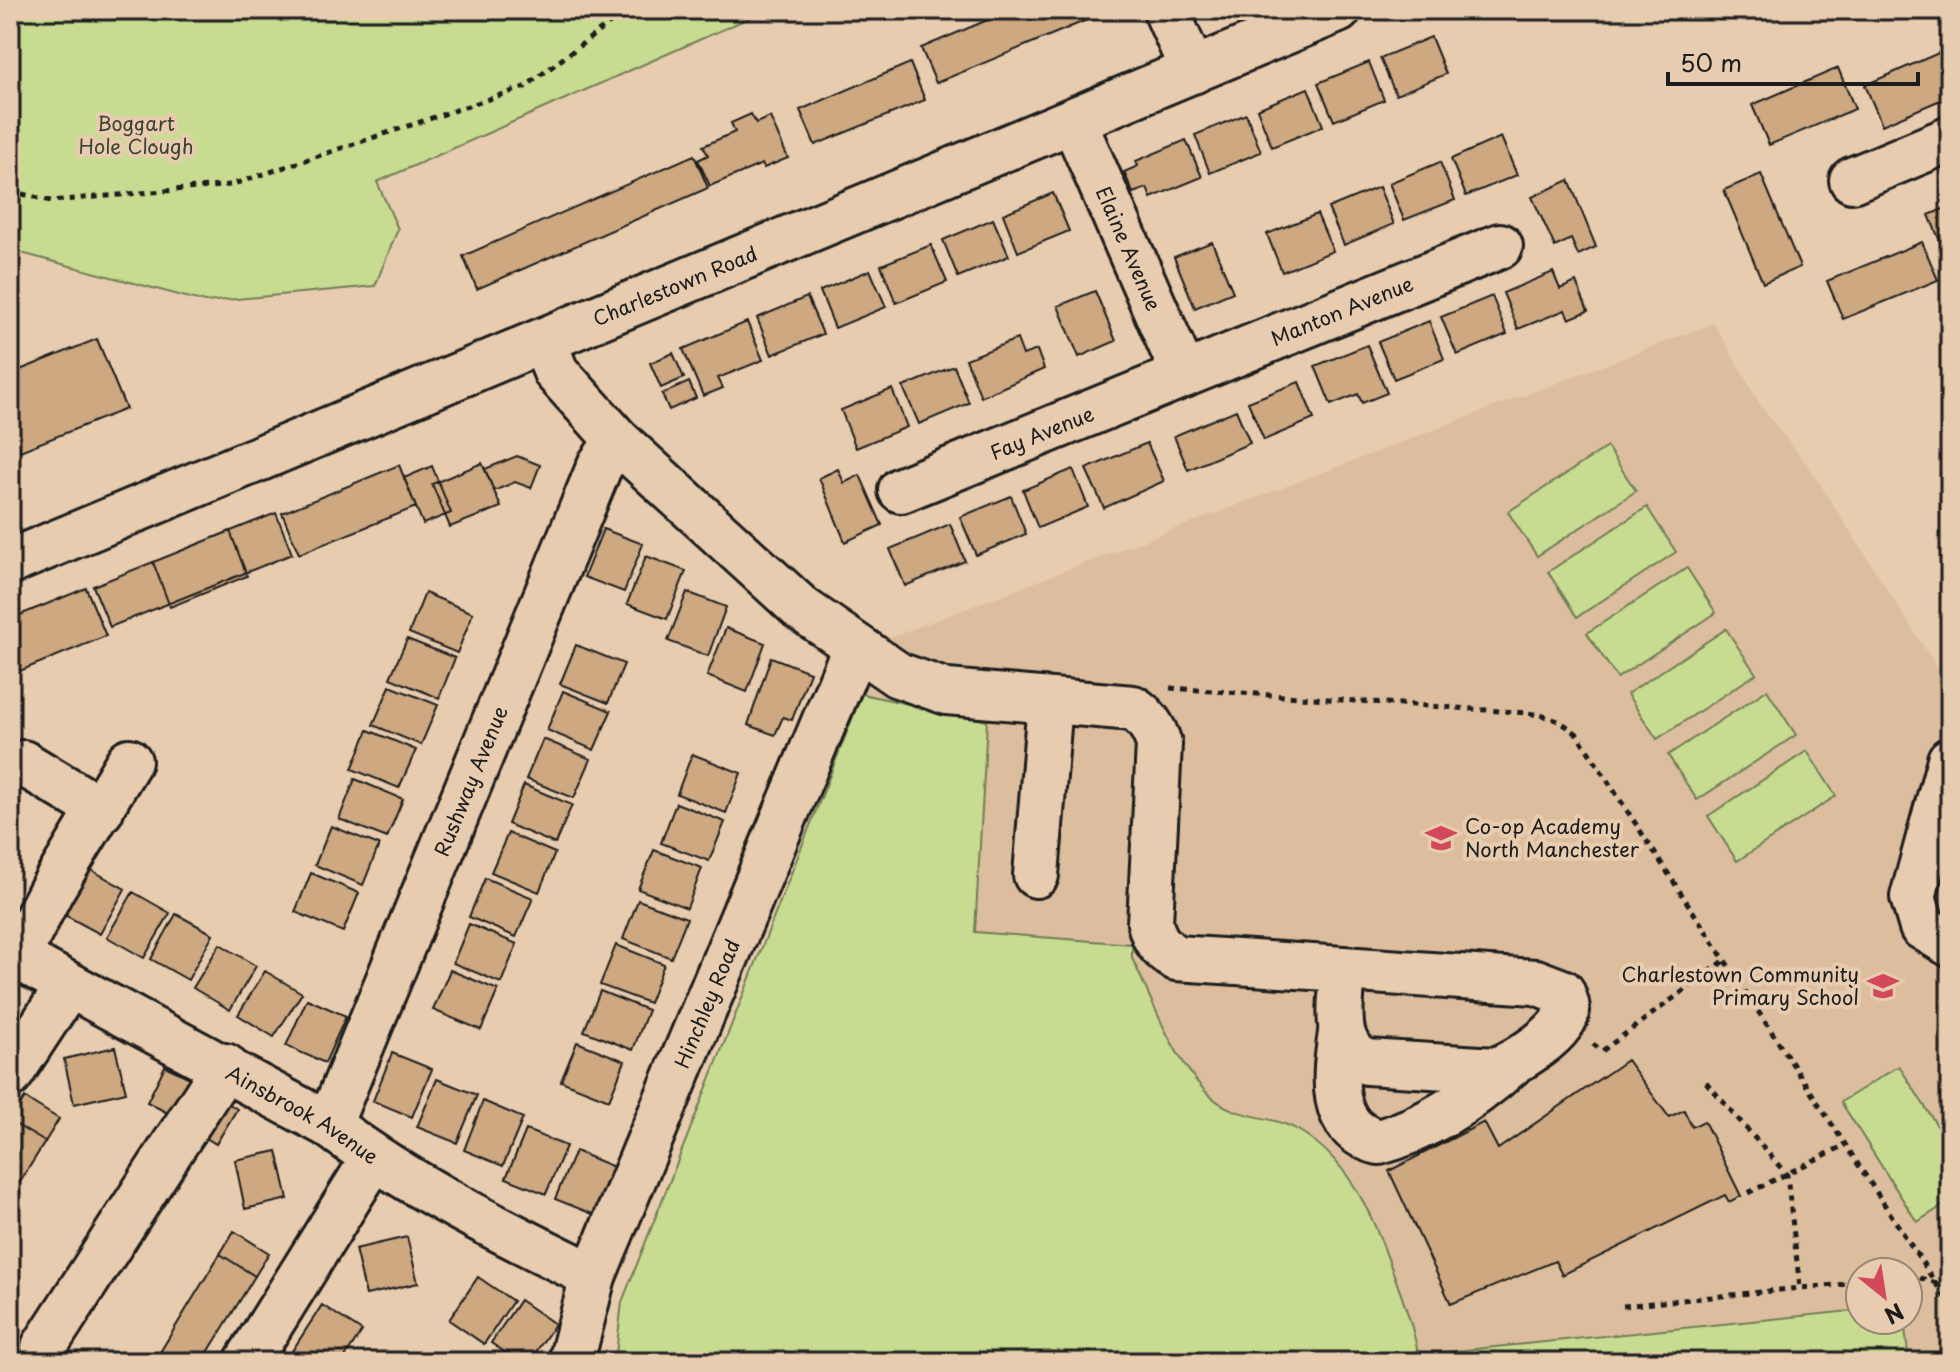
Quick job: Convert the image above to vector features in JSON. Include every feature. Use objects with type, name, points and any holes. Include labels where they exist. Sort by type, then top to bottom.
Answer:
[{"type":"street","points":[[1166,10],[1193,71]]},
{"type":"street","name":"Charlestown Road","points":[[10,562],[1338,10]]},
{"type":"street","name":"Elaine Avenue","points":[[1074,122],[1184,375]]},
{"type":"street","points":[[1852,180],[1950,139]]},
{"type":"street","name":"Manton Avenue","points":[[1184,375],[1500,246]]},
{"type":"street","points":[[544,342],[556,372],[618,441],[802,609],[898,675],[947,692],[1133,708],[1150,721],[1159,744],[1150,923],[1154,938],[1162,950],[1176,958],[1343,969],[1550,985],[1562,992],[1567,1008],[1564,1022],[1477,1095],[1423,1124],[1379,1142],[1354,1132],[1341,1113],[1335,1075],[1341,1033],[1343,969]]},
{"type":"street","name":"Fay Avenue","points":[[901,490],[1184,375]]},
{"type":"street","name":"Rushway Avenue","points":[[329,1125],[600,465],[618,441]]},
{"type":"street","name":"Hinchley Road","points":[[571,1362],[593,1276],[855,648]]},
{"type":"street","points":[[1036,875],[1050,702]]},
{"type":"street","points":[[1950,760],[1913,897],[1922,927],[1950,944]]},
{"type":"street","points":[[14,955],[129,761]]},
{"type":"street","points":[[23,763],[101,810]]},
{"type":"street","name":"Ainsbrook Avenue","points":[[14,955],[225,1066],[329,1125],[373,1159],[470,1216],[593,1276]]},
{"type":"street","points":[[10,1075],[69,985]]},
{"type":"street","points":[[1341,1033],[1355,1057],[1367,1062],[1476,1070],[1496,1070],[1511,1064]]},
{"type":"street","points":[[44,1347],[225,1066]]},
{"type":"street","points":[[247,1362],[373,1159]]},
{"type":"path","points":[[10,191],[51,201],[231,185],[525,87],[627,10]]},
{"type":"path","points":[[1166,687],[1515,712],[1549,715],[1563,722],[1577,734],[1950,1305]]},
{"type":"path","points":[[1564,1022],[1602,1051],[1724,961]]},
{"type":"path","points":[[1706,1082],[1787,1175],[1800,1288]]},
{"type":"path","points":[[1748,1193],[1845,1145]]},
{"type":"path","points":[[1924,1280],[1950,1287]]},
{"type":"path","points":[[1623,1306],[1844,1284]]},
{"type":"shaded area","name":"Co-op Academy North Manchester","points":[[1714,323],[1762,408],[1811,470],[1941,674],[1950,670],[1950,1362],[1419,1362],[1417,1339],[1375,1223],[1352,1181],[1302,1132],[1226,1109],[1205,1090],[1179,1057],[1131,958],[1132,944],[975,932],[987,721],[862,694],[886,639]]},
{"type":"green space","name":"Boggart Hole Clough","points":[[10,10],[767,10],[377,182],[398,229],[375,286],[205,302],[10,250]]},
{"type":"green space","points":[[1607,447],[1636,491],[1537,556],[1508,512]]},
{"type":"green space","points":[[1647,507],[1676,552],[1577,617],[1548,572]]},
{"type":"green space","points":[[1687,568],[1716,613],[1617,678],[1587,633]]},
{"type":"green space","points":[[1726,629],[1756,674],[1657,739],[1627,694]]},
{"type":"green space","points":[[1767,690],[1796,735],[1697,800],[1668,755]]},
{"type":"green space","points":[[862,694],[987,721],[975,932],[1132,944],[1132,958],[1164,1027],[1182,1061],[1205,1091],[1228,1108],[1298,1130],[1335,1160],[1349,1179],[1362,1199],[1390,1264],[1411,1323],[1419,1362],[615,1362],[622,1302]]},
{"type":"green space","points":[[1807,751],[1836,796],[1737,861],[1708,816]]},
{"type":"green space","points":[[1899,1066],[1950,1146],[1950,1201],[1917,1222],[1841,1102]]},
{"type":"green space","points":[[1844,1312],[1844,1336],[1906,1336],[1909,1362],[1436,1362],[1435,1353]]},
{"type":"building","points":[[1011,10],[1106,12],[936,83],[921,48]]},
{"type":"building","points":[[1431,37],[1446,74],[1396,95],[1380,58]]},
{"type":"building","points":[[1950,48],[1950,96],[1882,125],[1865,85]]},
{"type":"building","points":[[1369,62],[1384,100],[1334,121],[1318,83]]},
{"type":"building","points":[[910,63],[925,100],[815,145],[800,110]]},
{"type":"building","points":[[1838,68],[1855,109],[1769,145],[1752,105]]},
{"type":"building","points":[[1308,88],[1323,126],[1272,147],[1257,109]]},
{"type":"building","points":[[751,114],[756,123],[770,117],[788,158],[764,168],[762,164],[710,186],[698,160],[708,155],[703,146],[735,132],[731,123]]},
{"type":"building","points":[[1246,114],[1261,152],[1210,173],[1195,135]]},
{"type":"building","points":[[1501,137],[1517,175],[1466,196],[1451,159]]},
{"type":"building","points":[[1186,140],[1202,177],[1151,198],[1147,188],[1133,193],[1124,172],[1138,166],[1136,161]]},
{"type":"building","points":[[694,155],[708,188],[477,289],[463,256]]},
{"type":"building","points":[[1440,162],[1455,200],[1404,220],[1389,183]]},
{"type":"building","points":[[1761,174],[1800,267],[1763,283],[1724,190]]},
{"type":"building","points":[[1569,180],[1596,247],[1578,255],[1571,239],[1555,247],[1532,197]]},
{"type":"building","points":[[1379,187],[1394,224],[1344,245],[1328,208]]},
{"type":"building","points":[[1053,193],[1069,231],[1018,252],[1003,214]]},
{"type":"building","points":[[1950,206],[1950,250],[1945,253],[1929,215]]},
{"type":"building","points":[[1317,214],[1333,251],[1282,272],[1267,234]]},
{"type":"building","points":[[993,219],[1009,256],[958,277],[943,240]]},
{"type":"building","points":[[1212,242],[1233,292],[1195,308],[1174,257]]},
{"type":"building","points":[[1922,242],[1938,280],[1843,319],[1827,281]]},
{"type":"building","points":[[931,245],[947,282],[896,303],[881,265]]},
{"type":"building","points":[[870,270],[886,307],[835,328],[820,291]]},
{"type":"building","points":[[1553,272],[1560,289],[1576,282],[1588,311],[1569,319],[1565,310],[1518,329],[1503,293]]},
{"type":"building","points":[[1095,291],[1116,341],[1079,357],[1058,306]]},
{"type":"building","points":[[1492,296],[1507,334],[1457,355],[1441,317]]},
{"type":"building","points":[[807,297],[823,334],[772,355],[757,318]]},
{"type":"building","points":[[1429,321],[1444,359],[1394,379],[1378,342]]},
{"type":"building","points":[[747,322],[763,360],[718,378],[723,388],[703,396],[683,349]]},
{"type":"building","points":[[97,339],[126,409],[20,451],[10,426],[10,374]]},
{"type":"building","points":[[1017,339],[1023,355],[1037,350],[1044,369],[981,397],[966,359]]},
{"type":"building","points":[[1367,345],[1387,393],[1362,403],[1358,394],[1331,405],[1315,366]]},
{"type":"building","points":[[673,353],[684,378],[661,388],[650,363]]},
{"type":"building","points":[[954,366],[969,403],[919,424],[903,387]]},
{"type":"building","points":[[689,382],[696,398],[669,410],[662,394]]},
{"type":"building","points":[[1299,382],[1314,419],[1264,440],[1248,402]]},
{"type":"building","points":[[892,389],[907,427],[856,448],[841,410]]},
{"type":"building","points":[[1236,410],[1250,443],[1188,470],[1174,436]]},
{"type":"building","points":[[1147,443],[1164,481],[1104,508],[1086,469]]},
{"type":"building","points":[[517,456],[540,465],[531,488],[515,482],[494,491],[485,469]]},
{"type":"building","points":[[482,463],[501,507],[450,527],[432,484]]},
{"type":"building","points":[[399,465],[416,507],[299,554],[282,513]]},
{"type":"building","points":[[432,466],[451,513],[423,524],[404,478]]},
{"type":"building","points":[[838,469],[844,483],[860,475],[882,525],[845,542],[819,478]]},
{"type":"building","points":[[1073,469],[1088,507],[1038,528],[1023,490]]},
{"type":"building","points":[[1011,496],[1026,534],[976,555],[960,517]]},
{"type":"building","points":[[276,513],[292,554],[110,627],[93,586]]},
{"type":"building","points":[[950,524],[965,561],[905,586],[890,549]]},
{"type":"building","points":[[603,529],[643,544],[624,592],[584,577]]},
{"type":"building","points":[[230,531],[247,576],[170,607],[153,562]]},
{"type":"building","points":[[646,556],[686,571],[667,619],[627,604]]},
{"type":"building","points":[[86,588],[106,636],[10,675],[10,619]]},
{"type":"building","points":[[687,592],[726,607],[708,656],[668,641]]},
{"type":"building","points":[[425,593],[473,613],[457,653],[409,633]]},
{"type":"building","points":[[726,628],[765,643],[747,692],[707,676]]},
{"type":"building","points":[[407,639],[455,658],[439,698],[390,678]]},
{"type":"building","points":[[576,645],[624,664],[608,703],[560,684]]},
{"type":"building","points":[[771,657],[810,672],[792,720],[783,717],[775,735],[748,725]]},
{"type":"building","points":[[390,686],[438,705],[421,745],[373,725]]},
{"type":"building","points":[[563,691],[611,711],[594,750],[547,730]]},
{"type":"building","points":[[368,730],[416,750],[399,788],[352,769]]},
{"type":"building","points":[[543,739],[591,759],[574,798],[526,779]]},
{"type":"building","points":[[692,754],[741,773],[726,813],[677,794]]},
{"type":"building","points":[[355,779],[403,799],[387,838],[339,819]]},
{"type":"building","points":[[524,785],[572,805],[555,844],[508,824]]},
{"type":"building","points":[[676,803],[725,822],[709,861],[661,843]]},
{"type":"building","points":[[331,826],[379,845],[363,885],[315,865]]},
{"type":"building","points":[[508,833],[555,853],[539,892],[491,872]]},
{"type":"building","points":[[654,850],[702,868],[687,908],[638,889]]},
{"type":"building","points":[[88,868],[125,889],[100,934],[63,914]]},
{"type":"building","points":[[311,873],[359,893],[343,932],[295,912]]},
{"type":"building","points":[[485,878],[533,898],[516,937],[469,917]]},
{"type":"building","points":[[133,892],[170,913],[144,958],[107,937]]},
{"type":"building","points":[[638,900],[687,918],[671,958],[623,939]]},
{"type":"building","points":[[176,914],[213,934],[188,980],[151,959]]},
{"type":"building","points":[[469,924],[517,944],[501,983],[453,963]]},
{"type":"building","points":[[220,944],[256,966],[230,1010],[193,988]]},
{"type":"building","points":[[616,945],[664,964],[649,1003],[600,985]]},
{"type":"building","points":[[450,970],[498,990],[481,1030],[433,1010]]},
{"type":"building","points":[[265,971],[302,993],[274,1037],[238,1015]]},
{"type":"building","points":[[600,991],[648,1010],[633,1050],[584,1031]]},
{"type":"building","points":[[307,999],[346,1016],[325,1063],[286,1046]]},
{"type":"building","points":[[577,1042],[625,1061],[609,1100],[561,1081]]},
{"type":"building","points":[[115,1047],[126,1092],[74,1104],[64,1059]]},
{"type":"building","points":[[392,1053],[432,1069],[412,1117],[373,1101]]},
{"type":"building","points":[[1627,1060],[1669,1117],[1684,1110],[1692,1127],[1704,1121],[1741,1196],[1729,1202],[1725,1195],[1562,1275],[1555,1261],[1451,1304],[1389,1171],[1484,1122],[1498,1149]]},
{"type":"building","points":[[165,1066],[190,1078],[171,1115],[147,1102]]},
{"type":"building","points":[[437,1079],[477,1095],[457,1143],[417,1127]]},
{"type":"building","points":[[214,1095],[237,1109],[216,1144],[193,1130]]},
{"type":"building","points":[[25,1098],[59,1119],[45,1142],[10,1121]]},
{"type":"building","points":[[483,1101],[523,1118],[503,1166],[464,1150]]},
{"type":"building","points":[[10,1121],[45,1142],[10,1198]]},
{"type":"building","points":[[526,1130],[566,1146],[546,1194],[506,1178]]},
{"type":"building","points":[[277,1151],[288,1199],[245,1209],[235,1160]]},
{"type":"building","points":[[575,1151],[614,1167],[595,1215],[555,1199]]},
{"type":"building","points":[[234,1231],[269,1253],[255,1276],[220,1254]]},
{"type":"building","points":[[407,1237],[418,1283],[366,1295],[355,1249]]},
{"type":"building","points":[[220,1254],[255,1276],[202,1362],[154,1362]]},
{"type":"building","points":[[478,1277],[513,1301],[484,1344],[449,1320]]},
{"type":"building","points":[[520,1300],[555,1324],[529,1362],[519,1362],[491,1343]]},
{"type":"building","points":[[322,1305],[362,1331],[342,1362],[285,1362]]},
{"type":"place","name":"Co-op Academy North Manchester","points":[[1441,838]]},
{"type":"place","name":"Charlestown Community Primary School","points":[[1883,986]]}]
